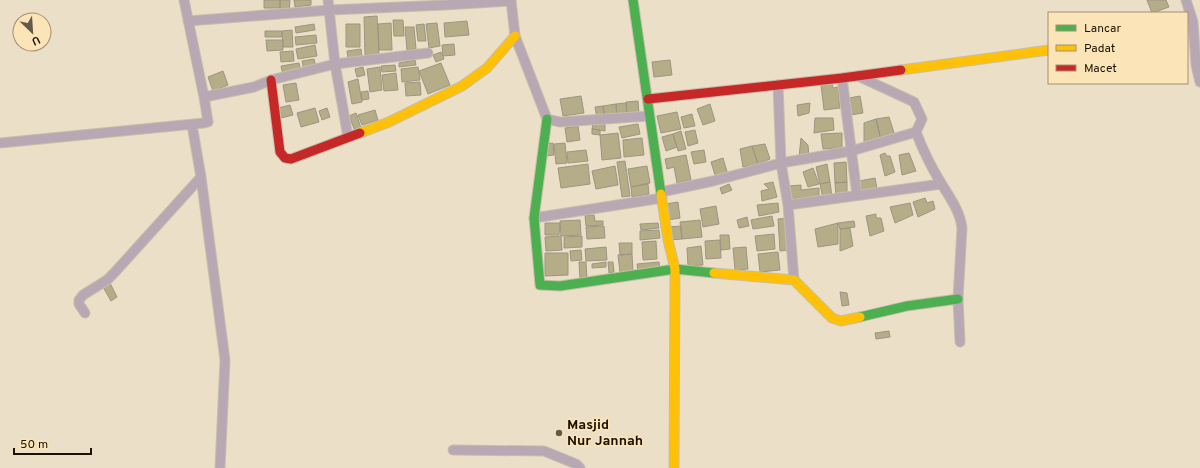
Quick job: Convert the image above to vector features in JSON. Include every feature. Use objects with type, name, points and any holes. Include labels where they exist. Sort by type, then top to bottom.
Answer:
[{"type":"street","points":[[0,143],[192,125],[208,122],[184,0]]},
{"type":"street","points":[[328,0],[335,64],[348,137]]},
{"type":"street","points":[[188,21],[386,4],[511,0],[515,36],[546,119],[534,218],[540,285],[560,286],[675,269],[794,280],[832,318],[841,321],[907,306],[958,299]]},
{"type":"street","points":[[633,0],[668,240],[675,269],[674,468]]},
{"type":"street","points":[[1186,0],[1196,21],[1192,65],[1200,82]]},
{"type":"street","points":[[271,80],[280,152],[285,158],[291,158],[389,122],[462,86],[487,68],[515,36]]},
{"type":"street","points":[[648,98],[842,78],[1048,50]]},
{"type":"street","points":[[204,97],[254,87],[271,80],[335,64],[428,53]]},
{"type":"street","points":[[858,76],[914,102],[922,119],[916,132],[941,184],[958,210],[962,224],[958,299],[960,342]]},
{"type":"street","points":[[842,78],[857,195]]},
{"type":"street","points":[[778,85],[781,163],[788,205],[794,280]]},
{"type":"street","points":[[546,119],[560,122],[649,116]]},
{"type":"street","points":[[192,125],[202,176],[225,360],[220,468]]},
{"type":"street","points":[[534,218],[661,195],[781,163],[851,151],[916,132]]},
{"type":"street","points":[[85,313],[79,304],[79,300],[82,295],[107,280],[202,176]]},
{"type":"street","points":[[788,205],[941,184]]},
{"type":"street","points":[[453,450],[544,451],[576,464],[580,468]]},
{"type":"building","points":[[264,0],[280,0],[280,8],[264,8]]},
{"type":"building","points":[[280,0],[290,0],[289,13],[280,12]]},
{"type":"building","points":[[294,0],[311,0],[311,5],[295,7]]},
{"type":"building","points":[[1147,0],[1166,0],[1169,7],[1152,12]]},
{"type":"building","points":[[377,16],[379,55],[365,55],[364,17]]},
{"type":"building","points":[[393,20],[403,20],[404,36],[394,36]]},
{"type":"building","points":[[467,21],[469,35],[445,37],[444,23]]},
{"type":"building","points":[[391,23],[392,50],[379,50],[378,24]]},
{"type":"building","points":[[437,23],[440,46],[429,48],[426,24]]},
{"type":"building","points":[[314,24],[315,30],[296,33],[295,27]]},
{"type":"building","points":[[346,24],[360,24],[360,47],[346,47]]},
{"type":"building","points":[[424,24],[426,41],[418,41],[416,25]]},
{"type":"building","points":[[405,27],[414,27],[416,49],[407,50]]},
{"type":"building","points":[[292,30],[293,47],[283,47],[282,31]]},
{"type":"building","points":[[265,31],[282,31],[282,37],[265,37]]},
{"type":"building","points":[[316,35],[317,43],[296,45],[295,37]]},
{"type":"building","points":[[266,40],[283,40],[283,50],[267,51]]},
{"type":"building","points":[[454,44],[455,55],[443,56],[442,45]]},
{"type":"building","points":[[315,45],[317,56],[298,59],[296,49]]},
{"type":"building","points":[[361,49],[362,57],[348,58],[347,51]]},
{"type":"building","points":[[293,51],[294,61],[281,62],[280,52]]},
{"type":"building","points":[[441,52],[444,59],[436,62],[433,55]]},
{"type":"building","points":[[314,59],[316,67],[304,70],[302,61]]},
{"type":"building","points":[[415,60],[416,65],[399,67],[399,63]]},
{"type":"building","points":[[670,60],[672,75],[654,77],[652,62]]},
{"type":"building","points":[[299,63],[301,72],[283,75],[281,66]]},
{"type":"building","points":[[441,63],[450,85],[428,94],[419,71]]},
{"type":"building","points":[[395,65],[396,71],[382,72],[381,66]]},
{"type":"building","points":[[363,67],[365,75],[357,77],[355,69]]},
{"type":"building","points":[[380,67],[382,90],[370,92],[367,69]]},
{"type":"building","points":[[418,67],[420,80],[402,82],[401,69]]},
{"type":"building","points":[[223,71],[228,85],[213,91],[208,77]]},
{"type":"building","points":[[396,73],[398,90],[384,91],[382,75]]},
{"type":"building","points":[[358,79],[362,102],[352,104],[348,82]]},
{"type":"building","points":[[420,82],[421,95],[406,96],[405,83]]},
{"type":"building","points":[[296,83],[299,100],[286,102],[283,85]]},
{"type":"building","points":[[832,84],[833,88],[838,87],[840,108],[824,110],[821,85]]},
{"type":"building","points":[[368,91],[369,99],[362,100],[361,92]]},
{"type":"building","points":[[581,96],[584,113],[563,116],[560,99]]},
{"type":"building","points":[[860,96],[863,113],[850,115],[849,98]]},
{"type":"building","points":[[638,101],[639,115],[627,115],[626,102]]},
{"type":"building","points":[[626,103],[627,115],[617,117],[616,104]]},
{"type":"building","points":[[810,103],[809,113],[798,116],[797,105]]},
{"type":"building","points":[[616,104],[617,117],[605,118],[603,106]]},
{"type":"building","points":[[710,104],[715,121],[703,125],[697,109]]},
{"type":"building","points":[[290,105],[293,115],[281,118],[278,108]]},
{"type":"building","points":[[603,106],[604,115],[597,119],[595,107]]},
{"type":"building","points":[[315,108],[319,122],[301,127],[297,113]]},
{"type":"building","points":[[327,108],[330,117],[322,120],[319,111]]},
{"type":"building","points":[[375,110],[378,120],[362,125],[358,115]]},
{"type":"building","points":[[677,112],[681,129],[661,133],[657,116]]},
{"type":"building","points":[[356,113],[361,128],[355,131],[349,116]]},
{"type":"building","points":[[692,114],[695,126],[684,128],[681,117]]},
{"type":"building","points":[[889,117],[895,136],[881,140],[876,119]]},
{"type":"building","points":[[815,118],[833,118],[834,130],[814,133]]},
{"type":"building","points":[[876,119],[881,140],[864,142],[864,123]]},
{"type":"building","points":[[593,123],[605,124],[605,131],[592,129]]},
{"type":"building","points":[[638,124],[640,134],[622,138],[619,127]]},
{"type":"building","points":[[578,126],[580,140],[567,142],[565,128]]},
{"type":"building","points":[[592,129],[600,130],[600,135],[592,134]]},
{"type":"building","points":[[695,130],[698,143],[688,146],[685,132]]},
{"type":"building","points":[[681,131],[686,149],[678,151],[673,134]]},
{"type":"building","points":[[618,133],[621,158],[602,160],[600,135]]},
{"type":"building","points":[[842,133],[842,150],[836,148],[823,149],[821,134]]},
{"type":"building","points":[[673,134],[677,147],[666,151],[662,137]]},
{"type":"building","points":[[642,138],[644,155],[624,157],[623,140]]},
{"type":"building","points":[[801,138],[808,145],[809,158],[799,157]]},
{"type":"building","points":[[553,143],[554,155],[546,156],[545,144]]},
{"type":"building","points":[[565,143],[567,163],[556,164],[554,144]]},
{"type":"building","points":[[765,144],[770,159],[758,164],[752,146]]},
{"type":"building","points":[[752,146],[758,164],[743,167],[740,149]]},
{"type":"building","points":[[586,150],[588,161],[568,163],[567,152]]},
{"type":"building","points":[[704,150],[706,162],[694,164],[691,152]]},
{"type":"building","points":[[885,153],[887,156],[890,156],[895,172],[885,176],[880,155]]},
{"type":"building","points":[[909,153],[916,171],[902,175],[899,155]]},
{"type":"building","points":[[686,155],[691,180],[677,183],[674,167],[667,169],[665,159]]},
{"type":"building","points":[[723,158],[728,175],[716,178],[711,162]]},
{"type":"building","points":[[625,161],[630,196],[622,197],[617,162]]},
{"type":"building","points":[[846,162],[847,182],[835,183],[834,163]]},
{"type":"building","points":[[588,164],[590,184],[561,188],[558,168]]},
{"type":"building","points":[[827,164],[830,182],[820,184],[816,167]]},
{"type":"building","points":[[615,166],[618,185],[596,189],[592,171]]},
{"type":"building","points":[[647,166],[650,183],[631,187],[628,169]]},
{"type":"building","points":[[813,168],[819,184],[808,187],[803,172]]},
{"type":"building","points":[[875,178],[877,189],[863,192],[859,181]]},
{"type":"building","points":[[773,182],[777,197],[762,201],[761,191],[769,189],[764,184]]},
{"type":"building","points":[[830,182],[832,197],[823,199],[820,184]]},
{"type":"building","points":[[847,182],[847,196],[836,197],[835,183]]},
{"type":"building","points":[[648,184],[649,194],[632,197],[631,187]]},
{"type":"building","points":[[729,184],[732,190],[722,194],[720,188]]},
{"type":"building","points":[[801,185],[801,190],[819,188],[819,196],[791,199],[789,186]]},
{"type":"building","points":[[925,198],[927,203],[933,201],[935,209],[918,217],[913,202]]},
{"type":"building","points":[[678,202],[680,218],[668,220],[666,204]]},
{"type":"building","points":[[778,203],[779,212],[759,216],[757,205]]},
{"type":"building","points":[[910,203],[913,215],[895,223],[890,207]]},
{"type":"building","points":[[716,206],[719,224],[703,227],[700,209]]},
{"type":"building","points":[[876,214],[876,218],[881,218],[884,231],[870,236],[866,216]]},
{"type":"building","points":[[585,215],[594,215],[595,221],[603,221],[603,225],[586,226]]},
{"type":"building","points":[[772,216],[774,226],[753,229],[751,220]]},
{"type":"building","points":[[747,217],[749,226],[739,228],[737,220]]},
{"type":"building","points":[[788,218],[790,250],[780,251],[778,219]]},
{"type":"building","points":[[580,220],[581,235],[561,236],[560,221]]},
{"type":"building","points":[[700,220],[702,237],[682,239],[680,222]]},
{"type":"building","points":[[854,221],[855,227],[840,229],[838,223]]},
{"type":"building","points":[[545,223],[560,223],[559,235],[545,235]]},
{"type":"building","points":[[658,223],[659,228],[641,230],[640,224]]},
{"type":"building","points":[[838,223],[838,244],[818,247],[815,229]]},
{"type":"building","points":[[604,226],[605,238],[587,239],[586,227]]},
{"type":"building","points":[[681,226],[682,239],[669,240],[668,227]]},
{"type":"building","points":[[850,228],[853,246],[840,251],[840,229]]},
{"type":"building","points":[[659,230],[660,238],[640,240],[640,231]]},
{"type":"building","points":[[774,234],[775,249],[757,251],[755,236]]},
{"type":"building","points":[[720,235],[729,235],[730,249],[721,250]]},
{"type":"building","points":[[561,236],[562,250],[546,251],[545,237]]},
{"type":"building","points":[[582,236],[582,247],[564,248],[564,237]]},
{"type":"building","points":[[720,240],[721,258],[706,259],[705,241]]},
{"type":"building","points":[[656,241],[657,259],[643,260],[642,242]]},
{"type":"building","points":[[619,243],[632,243],[632,254],[620,255]]},
{"type":"building","points":[[701,246],[703,265],[688,266],[687,248]]},
{"type":"building","points":[[606,247],[607,260],[586,261],[585,249]]},
{"type":"building","points":[[746,247],[748,269],[735,270],[733,248]]},
{"type":"building","points":[[581,250],[582,260],[571,261],[570,251]]},
{"type":"building","points":[[778,252],[780,270],[760,272],[758,254]]},
{"type":"building","points":[[545,253],[568,253],[568,275],[545,276]]},
{"type":"building","points":[[632,254],[633,271],[620,272],[618,255]]},
{"type":"building","points":[[579,262],[586,262],[587,279],[580,280]]},
{"type":"building","points":[[606,262],[606,267],[592,268],[592,264]]},
{"type":"building","points":[[608,262],[613,262],[614,272],[609,273]]},
{"type":"building","points":[[659,262],[660,270],[638,272],[637,264]]},
{"type":"building","points":[[110,283],[117,297],[111,301],[103,287]]},
{"type":"building","points":[[840,292],[847,293],[849,305],[842,306]]},
{"type":"building","points":[[889,331],[890,337],[876,339],[875,333]]},
{"type":"traffic: fast","points":[[633,0],[661,194]]},
{"type":"traffic: fast","points":[[547,119],[534,218],[540,285],[560,286],[675,269],[714,273]]},
{"type":"traffic: fast","points":[[860,317],[907,306],[958,299]]},
{"type":"traffic: slow","points":[[360,133],[389,122],[462,86],[487,68],[515,36]]},
{"type":"traffic: slow","points":[[901,70],[1048,50]]},
{"type":"traffic: slow","points":[[661,194],[668,240],[675,269],[674,468]]},
{"type":"traffic: slow","points":[[714,273],[794,280],[832,318],[841,321],[860,317]]},
{"type":"traffic: jam","points":[[648,99],[842,78],[901,70]]},
{"type":"traffic: jam","points":[[271,80],[280,152],[285,158],[291,159],[360,133]]},
{"type":"place","name":"Masjid Nur Jannah","points":[[559,433]]}]
